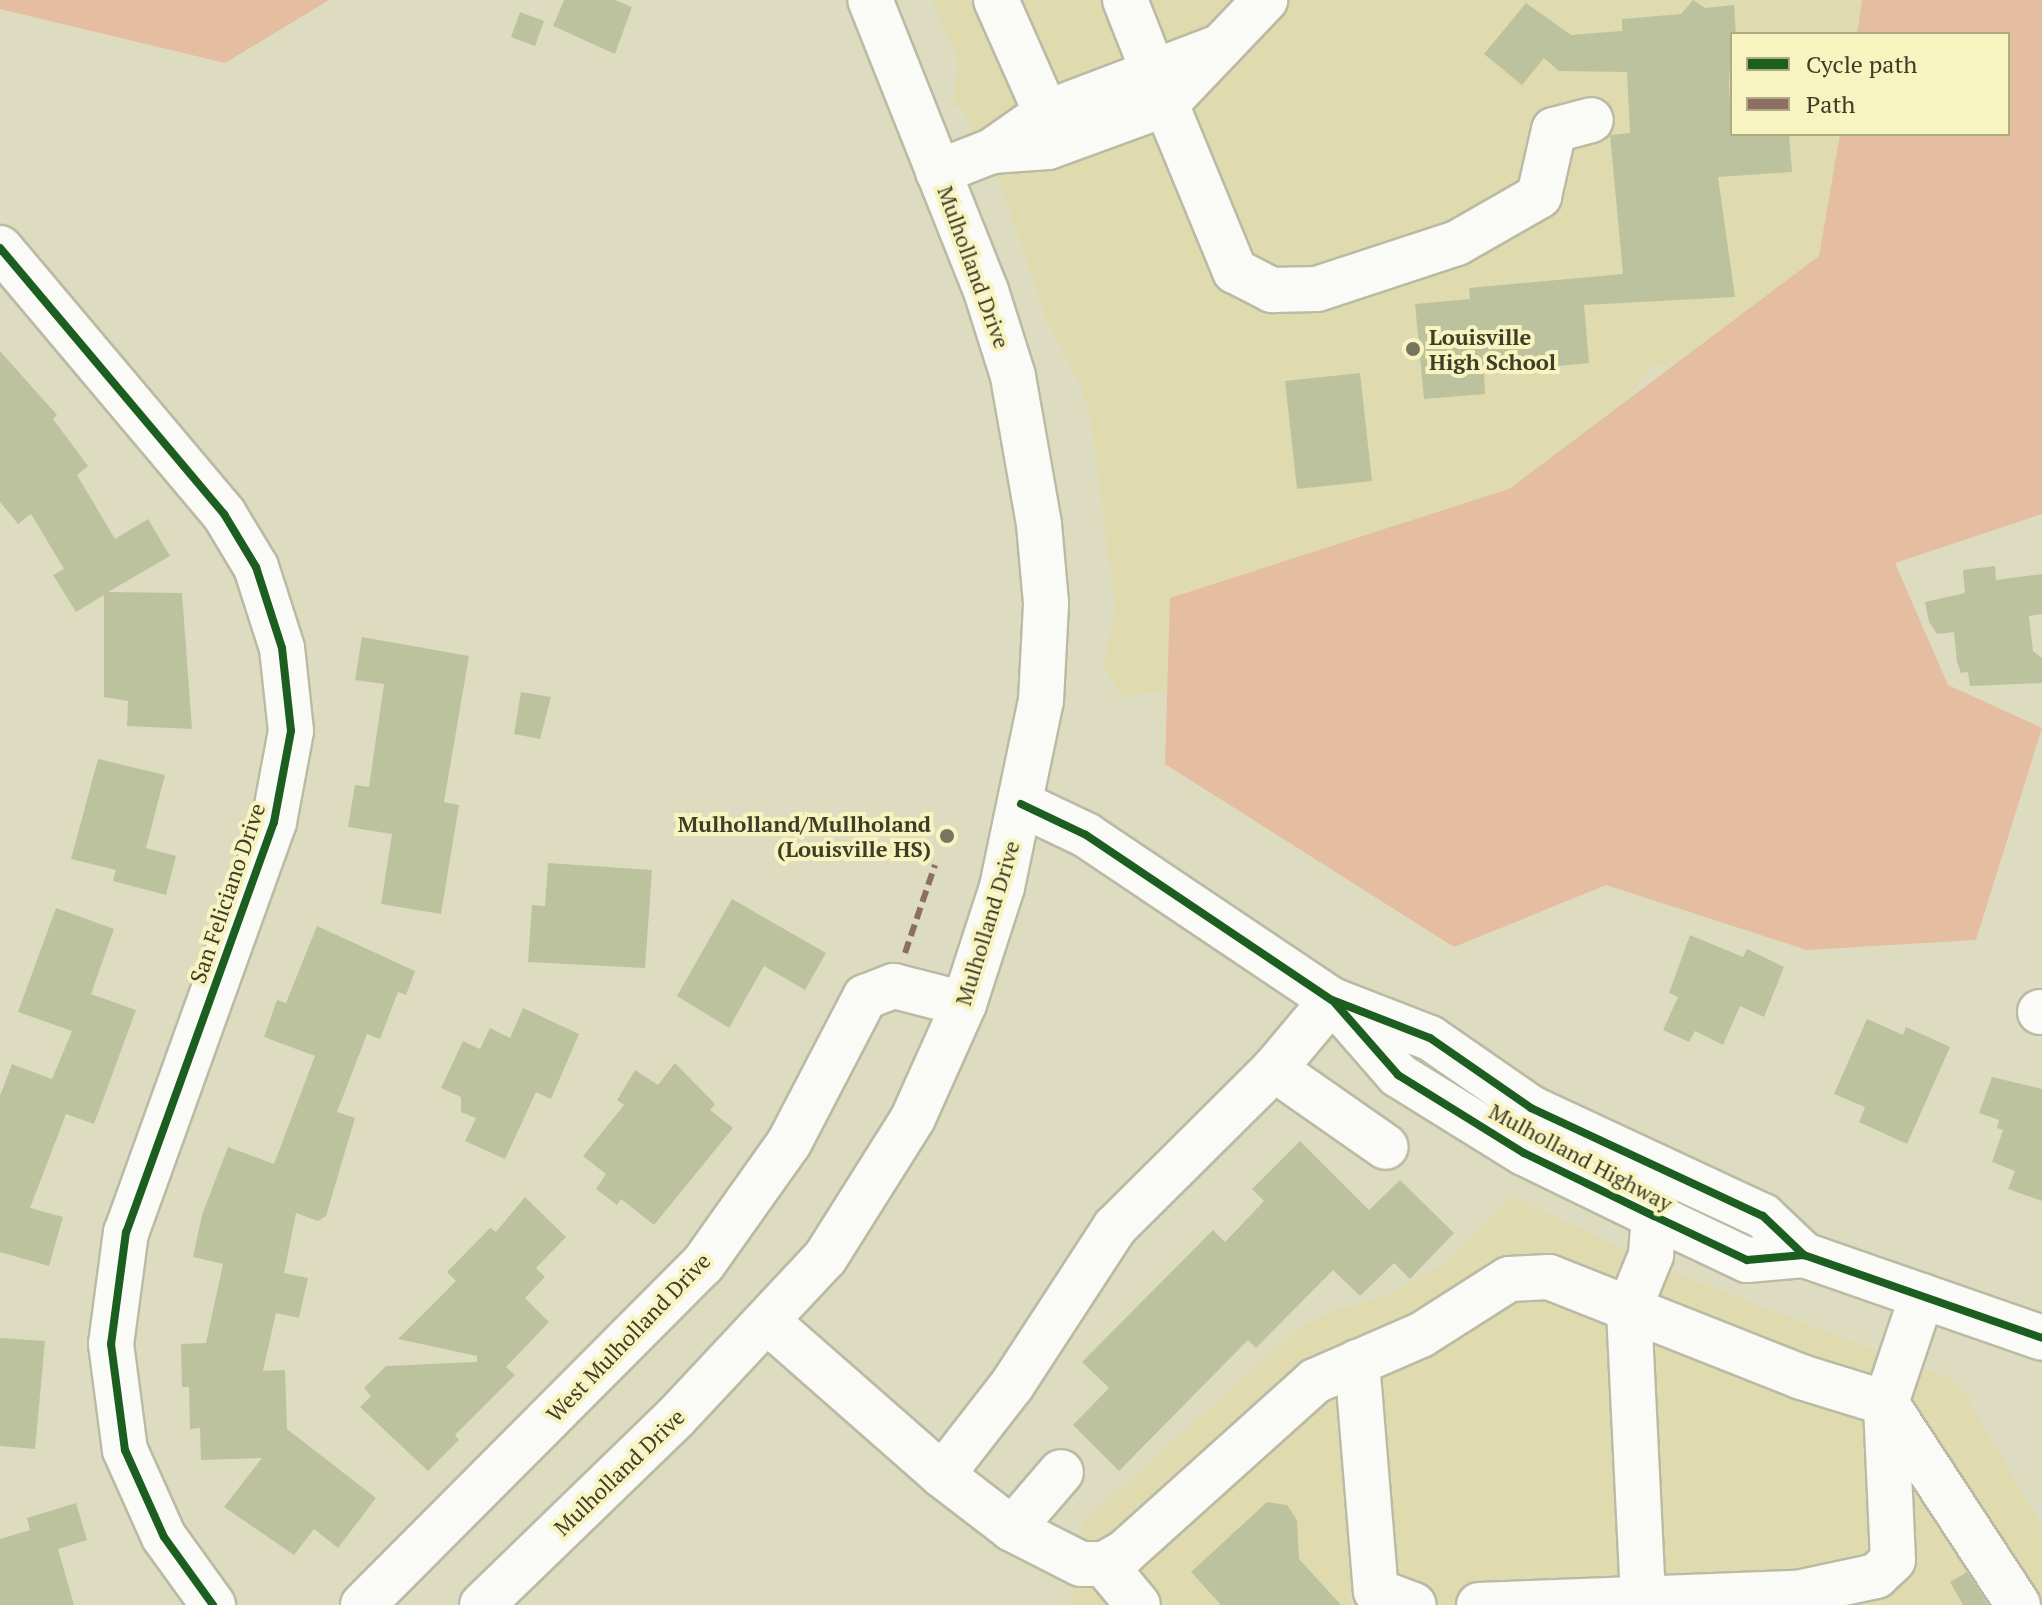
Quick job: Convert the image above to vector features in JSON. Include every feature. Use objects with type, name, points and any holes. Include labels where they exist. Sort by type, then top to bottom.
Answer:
[{"type":"main road","name":"Mulholland Drive","points":[[482,1605],[768,1322],[825,1258],[865,1199],[913,1118],[964,1004],[1002,887],[1041,700],[1046,603],[1039,524],[1013,376],[938,172],[870,0]]},
{"type":"main road","points":[[996,0],[1047,130]]},
{"type":"main road","points":[[1125,0],[1235,271],[1272,290],[1317,289],[1457,243],[1539,196],[1554,130],[1591,120]]},
{"type":"main road","points":[[938,172],[1159,87],[1221,46],[1265,0]]},
{"type":"main road","name":"San Feliciano Drive","points":[[0,248],[224,514],[256,567],[282,648],[291,731],[274,822],[126,1232],[111,1344],[125,1450],[164,1537],[213,1605]]},
{"type":"main road","name":"Mulholland Highway","points":[[1021,804],[1086,835],[1332,1000],[1430,1038],[1531,1108],[1763,1216],[1804,1255]]},
{"type":"main road","name":"West Mulholland Drive","points":[[363,1605],[703,1264],[789,1143],[865,997],[894,986],[964,1004]]},
{"type":"main road","points":[[942,1475],[1012,1385],[1115,1227],[1274,1069],[1332,1000]]},
{"type":"main road","name":"Mulholland Highway","points":[[1332,1000],[1398,1075],[1524,1153],[1654,1216],[1747,1260],[1804,1255],[2042,1338]]},
{"type":"main road","points":[[1274,1069],[1386,1147]]},
{"type":"main road","points":[[1643,1597],[1629,1309],[1651,1255],[1654,1216]]},
{"type":"main road","points":[[768,1322],[942,1475],[1012,1529],[1081,1564],[1104,1564],[1124,1553],[1315,1381],[1421,1335],[1509,1279],[1549,1277],[1801,1377],[1886,1403],[2018,1605]]},
{"type":"main road","points":[[1479,1605],[1797,1593],[1876,1576],[1893,1560],[1886,1403],[1922,1296]]},
{"type":"main road","points":[[1357,1362],[1376,1591],[1414,1605]]},
{"type":"main road","points":[[1012,1529],[1061,1472]]},
{"type":"main road","points":[[1104,1564],[1138,1605]]},
{"type":"shaded area","points":[[0,0],[329,0],[225,63],[0,9]]},
{"type":"shaded area","name":"Louisville High School","points":[[932,0],[2042,0],[2042,35],[2010,35],[2010,32],[1730,32],[1730,136],[1959,136],[1789,345],[1652,366],[1447,656],[1124,696],[1104,669],[1115,607],[1091,419],[1082,389],[1047,320],[1002,189],[962,109],[953,106],[958,60]]},
{"type":"shaded area","points":[[1862,0],[2042,0],[2042,514],[1895,563],[1948,685],[2042,728],[1976,940],[1807,950],[1606,885],[1454,947],[1165,764],[1170,598],[1509,489],[1819,256],[1840,136],[2010,136],[2010,32],[1857,32]]},
{"type":"shaded area","points":[[1511,1196],[1672,1272],[1958,1382],[2042,1527],[2042,1605],[1069,1605],[1082,1523],[1296,1330],[1332,1311],[1383,1297],[1445,1263]]},
{"type":"building","points":[[564,0],[615,0],[632,7],[615,54],[553,26]]},
{"type":"building","points":[[1693,0],[1705,8],[1734,5],[1736,32],[1730,32],[1730,136],[1789,136],[1792,172],[1718,177],[1735,297],[1584,305],[1589,363],[1484,373],[1485,394],[1424,399],[1415,304],[1470,299],[1469,288],[1623,274],[1610,135],[1630,133],[1627,72],[1559,71],[1544,58],[1522,85],[1484,54],[1526,3],[1571,35],[1622,31],[1622,19],[1681,14]]},
{"type":"building","points":[[520,12],[544,21],[535,46],[511,37]]},
{"type":"building","points":[[0,351],[57,415],[53,419],[88,466],[77,475],[115,539],[148,519],[170,556],[108,592],[182,593],[192,729],[127,726],[128,701],[104,697],[104,595],[76,612],[53,575],[64,569],[31,514],[18,524],[0,502]]},
{"type":"building","points":[[1360,373],[1372,481],[1297,489],[1285,381]]},
{"type":"building","points":[[1995,566],[1996,580],[2042,574],[2042,614],[2029,616],[2033,651],[2042,658],[2042,683],[1970,686],[1968,672],[1961,673],[1957,662],[1954,632],[1937,634],[1929,622],[1925,602],[1965,593],[1963,570]]},
{"type":"building","points":[[362,637],[469,656],[444,802],[459,805],[441,914],[381,904],[392,834],[348,827],[355,785],[369,787],[384,684],[355,680]]},
{"type":"building","points":[[521,692],[551,697],[540,739],[514,734]]},
{"type":"building","points":[[98,759],[165,775],[146,848],[176,856],[166,895],[113,881],[116,870],[71,859]]},
{"type":"building","points":[[548,863],[652,870],[645,968],[528,962],[532,905],[545,906]]},
{"type":"building","points":[[732,899],[826,953],[805,990],[764,966],[729,1028],[677,996]]},
{"type":"building","points":[[56,908],[114,929],[91,994],[136,1010],[94,1124],[66,1114],[30,1208],[63,1217],[49,1266],[0,1252],[0,1096],[12,1064],[52,1079],[72,1031],[18,1012]]},
{"type":"building","points":[[317,926],[415,971],[406,995],[398,992],[380,1039],[367,1034],[337,1112],[355,1118],[326,1216],[318,1221],[296,1213],[284,1273],[308,1278],[299,1318],[276,1313],[263,1371],[285,1370],[287,1429],[376,1498],[338,1548],[314,1529],[294,1555],[224,1507],[262,1458],[201,1460],[200,1428],[190,1429],[189,1387],[182,1387],[181,1344],[206,1343],[223,1264],[193,1257],[202,1215],[228,1147],[274,1164],[315,1056],[264,1037],[277,1000],[286,1003]]},
{"type":"building","points":[[1690,935],[1743,957],[1747,949],[1784,967],[1764,1017],[1740,1006],[1723,1045],[1695,1031],[1689,1042],[1663,1030],[1678,997],[1669,993]]},
{"type":"building","points":[[523,1008],[579,1034],[551,1099],[536,1092],[505,1159],[465,1141],[476,1118],[461,1112],[461,1097],[441,1088],[463,1041],[480,1049],[490,1028],[510,1038]]},
{"type":"building","points":[[1867,1019],[1903,1035],[1906,1027],[1950,1047],[1907,1144],[1859,1122],[1865,1107],[1834,1094]]},
{"type":"building","points":[[675,1063],[715,1104],[710,1110],[733,1128],[654,1225],[621,1199],[617,1205],[596,1189],[606,1174],[583,1156],[624,1105],[617,1100],[635,1070],[658,1085]]},
{"type":"building","points":[[1992,1077],[2042,1089],[2042,1201],[2008,1189],[2015,1171],[1992,1162],[2003,1130],[1997,1128],[1999,1120],[1979,1113]]},
{"type":"building","points":[[1300,1141],[1369,1210],[1400,1180],[1454,1233],[1410,1279],[1394,1263],[1360,1296],[1333,1270],[1256,1348],[1248,1340],[1119,1471],[1073,1425],[1109,1388],[1082,1362],[1213,1230],[1225,1242],[1264,1201],[1252,1189]]},
{"type":"building","points":[[525,1197],[566,1237],[536,1268],[545,1277],[525,1298],[549,1322],[506,1367],[515,1375],[455,1435],[459,1440],[428,1471],[360,1407],[371,1396],[364,1388],[386,1366],[477,1362],[477,1356],[398,1339],[456,1281],[447,1272],[490,1228],[496,1232]]},
{"type":"building","points":[[0,1338],[45,1341],[35,1449],[0,1446]]},
{"type":"building","points":[[1267,1502],[1287,1505],[1297,1520],[1299,1559],[1341,1605],[1221,1605],[1191,1572]]},
{"type":"building","points":[[76,1503],[87,1540],[58,1549],[74,1605],[0,1605],[0,1539],[30,1530],[27,1518]]},
{"type":"building","points":[[1967,1572],[1988,1605],[1963,1605],[1950,1582]]},
{"type":"marked path","points":[[905,953],[935,865]]},
{"type":"cycle path","points":[[0,248],[224,514],[256,567],[282,648],[291,731],[274,822],[126,1232],[111,1344],[125,1450],[164,1537],[213,1605]]},
{"type":"cycle path","points":[[1021,804],[1086,835],[1332,1000],[1430,1038],[1531,1108],[1763,1216],[1804,1255]]},
{"type":"cycle path","points":[[1335,1003],[1398,1075],[1524,1153],[1654,1216],[1747,1260],[1804,1255],[2042,1338]]},
{"type":"place","name":"Louisville High School","points":[[1413,349]]},
{"type":"place","name":"Mulholland/Mullholand (Louisville HS)","points":[[947,836]]}]
